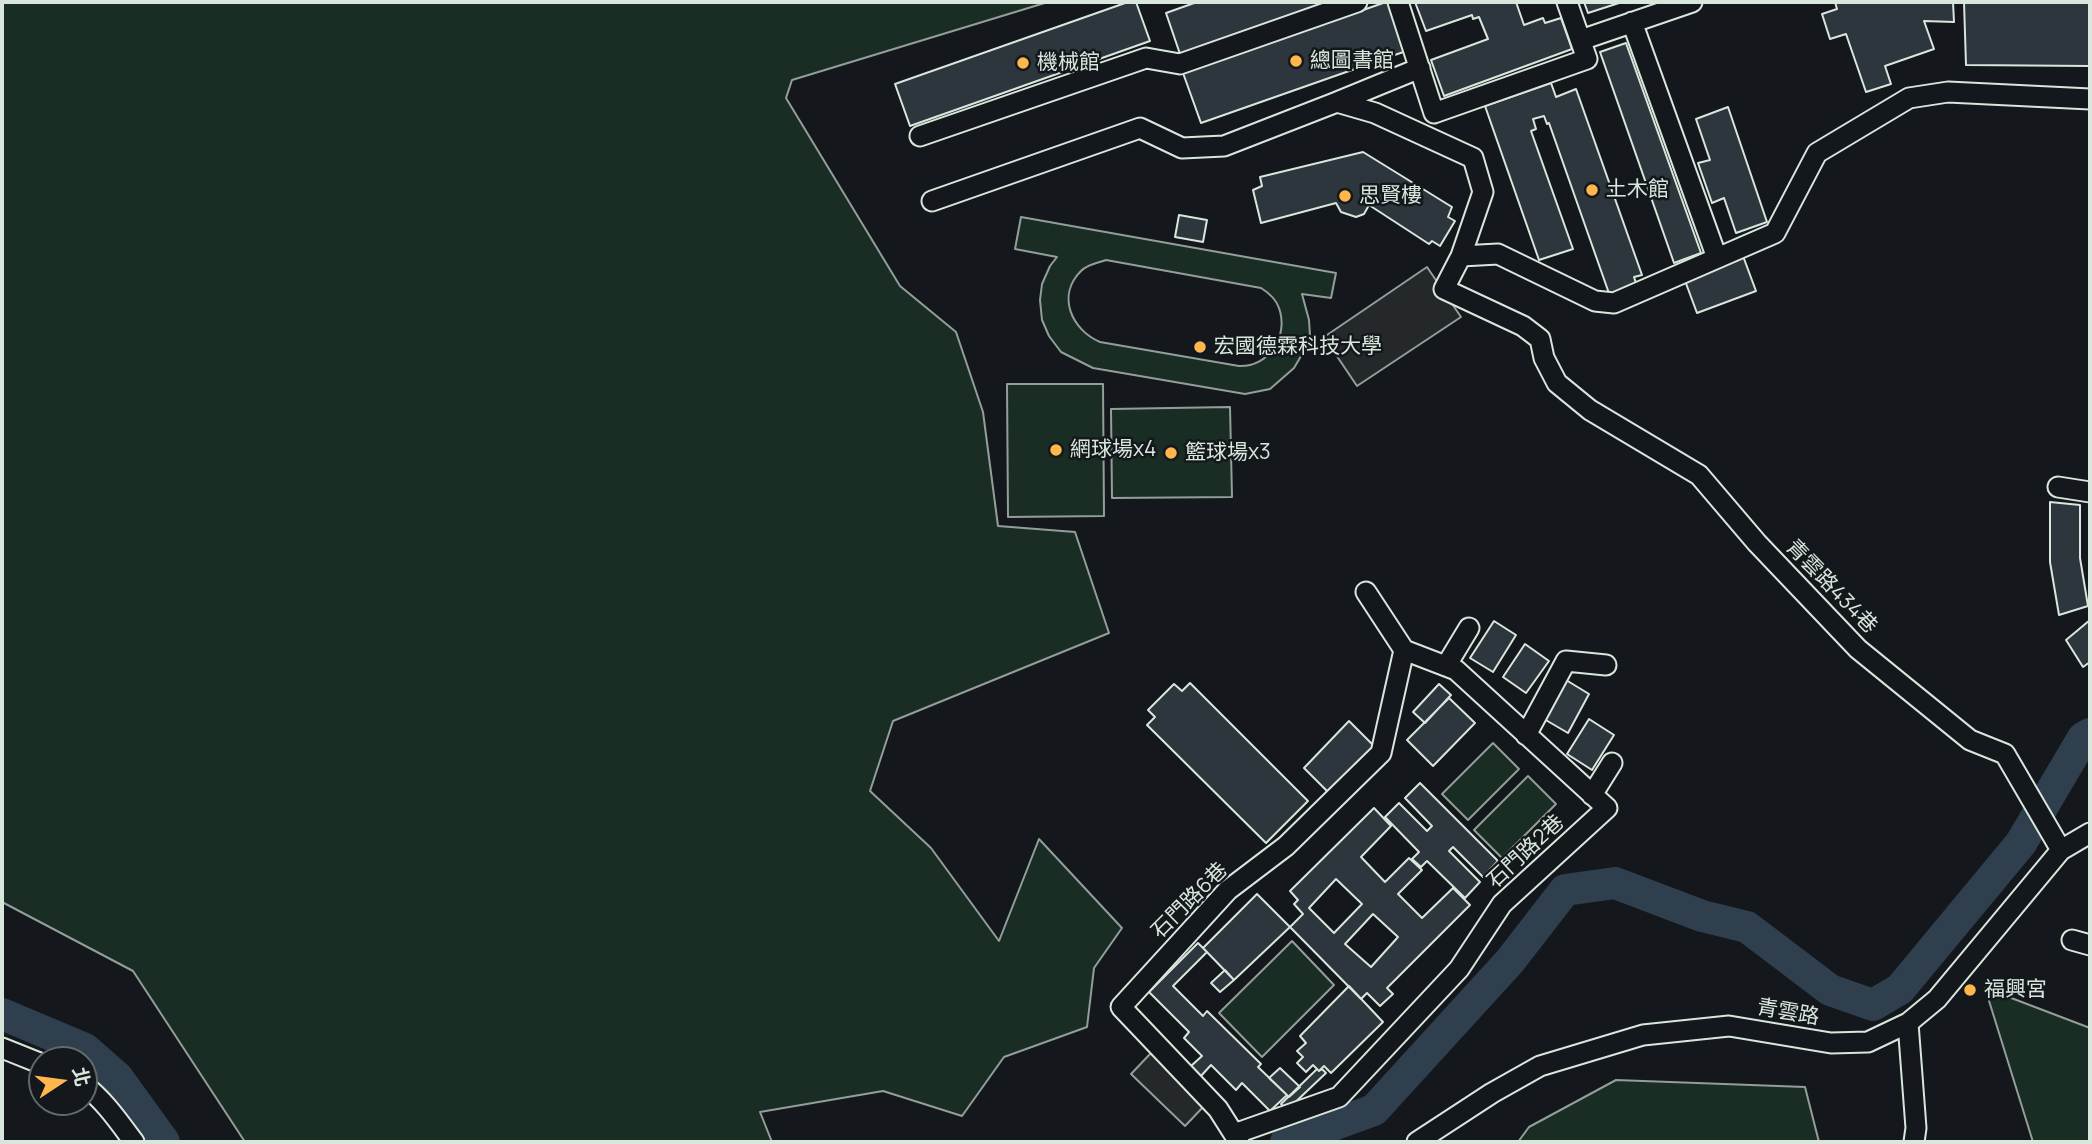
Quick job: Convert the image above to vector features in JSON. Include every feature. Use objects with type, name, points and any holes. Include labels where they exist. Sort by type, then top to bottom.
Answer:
[{"type":"street","points":[[920,136],[1146,58],[1180,64],[1357,2]]},
{"type":"street","points":[[1398,2],[1434,113],[1587,59],[1567,2]]},
{"type":"street","points":[[1581,40],[1692,2]]},
{"type":"street","points":[[1632,22],[1717,258]]},
{"type":"street","points":[[932,201],[1140,128],[1182,148],[1224,146],[1420,68]]},
{"type":"street","points":[[1337,102],[1375,113],[1473,158],[1483,192],[1461,256],[1498,254],[1595,301],[1614,303],[1775,233],[1817,153],[1909,98],[1948,92],[2090,99]]},
{"type":"street","name":"青雲路434巷","points":[[1461,256],[1444,289],[1523,326],[1540,339],[1544,359],[1557,383],[1590,410],[1699,475],[1757,543],[1858,649],[1970,740],[2005,754],[2057,844]]},
{"type":"street","points":[[2058,487],[2090,492]]},
{"type":"street","points":[[1366,592],[1404,650],[1456,670],[1592,795],[1612,764]]},
{"type":"street","points":[[1446,666],[1469,628]]},
{"type":"street","name":"石門路6巷","points":[[1237,1139],[1218,1109],[1121,1007],[1228,890],[1286,846],[1381,753],[1404,650]]},
{"type":"street","points":[[1526,734],[1566,661],[1606,665]]},
{"type":"street","name":"石門路2巷","points":[[1237,1139],[1339,1097],[1459,969],[1502,904],[1606,808],[1592,795]]},
{"type":"street","name":"青雲路","points":[[1417,1142],[1492,1093],[1540,1066],[1643,1035],[1729,1026],[1831,1043],[1868,1042],[1908,1023],[1944,991],[2057,844],[2090,833]]},
{"type":"street","points":[[1908,1023],[1916,1128],[1914,1142]]},
{"type":"street","points":[[2,1048],[28,1058]]},
{"type":"street","points":[[98,1097],[134,1142]]},
{"type":"green space","points":[[2,2],[1048,2],[792,80],[786,98],[900,286],[956,332],[983,412],[998,526],[1075,532],[1109,633],[893,721],[870,791],[931,848],[999,941],[1039,839],[1122,928],[1094,968],[1087,1027],[1004,1057],[962,1116],[883,1091],[760,1112],[772,1142],[245,1142],[133,971],[2,902]]},
{"type":"green space","points":[[1021,217],[1336,273],[1331,298],[1302,294],[1310,336],[1294,368],[1270,389],[1245,394],[1093,368],[1061,352],[1049,336],[1042,320],[1040,300],[1042,284],[1057,257],[1015,249]],"holes":[[[1106,260],[1261,288],[1272,296],[1279,308],[1279,339],[1274,348],[1259,361],[1239,366],[1100,342],[1090,337],[1075,321],[1069,301],[1069,291],[1081,271],[1089,265]]]},
{"type":"green space","name":"網球場x4","points":[[1007,384],[1103,384],[1104,516],[1008,517]]},
{"type":"green space","name":"籃球場x3","points":[[1230,407],[1232,497],[1112,498],[1111,409]]},
{"type":"green space","points":[[1493,743],[1519,769],[1468,820],[1442,794]]},
{"type":"green space","points":[[1528,776],[1556,804],[1502,858],[1474,830]]},
{"type":"green space","points":[[1292,941],[1334,985],[1262,1057],[1219,1013]]},
{"type":"green space","points":[[1985,988],[2090,1028],[2090,1142],[2033,1142]]},
{"type":"green space","points":[[1616,1080],[1805,1087],[1819,1142],[1518,1142],[1529,1127]]},
{"type":"shaded area","points":[[1427,267],[1461,317],[1357,386],[1324,337]]},
{"type":"shaded area","points":[[1151,1053],[1205,1105],[1185,1126],[1131,1074]]},
{"type":"building","name":"機械館","points":[[1128,2],[1136,2],[1150,41],[910,126],[895,84]]},
{"type":"building","points":[[1197,2],[1327,2],[1180,54],[1166,13]]},
{"type":"building","name":"總圖書館","points":[[1392,2],[1409,50],[1201,123],[1183,73]]},
{"type":"building","points":[[1415,2],[1516,2],[1524,25],[1543,18],[1545,23],[1561,18],[1572,49],[1444,96],[1431,60],[1488,39],[1479,17],[1473,19],[1472,15],[1426,31]]},
{"type":"building","points":[[1584,2],[1619,2],[1619,3],[1588,13]]},
{"type":"building","points":[[1835,2],[1953,2],[1954,22],[1924,21],[1934,49],[1885,66],[1891,84],[1866,92],[1846,34],[1830,39],[1822,14],[1837,9]]},
{"type":"building","points":[[1964,2],[2090,2],[2090,66],[1966,65]]},
{"type":"building","points":[[1626,43],[1701,253],[1674,263],[1600,52]]},
{"type":"building","name":"土木館","points":[[1551,83],[1556,97],[1576,89],[1642,275],[1634,277],[1638,289],[1611,299],[1549,123],[1547,124],[1544,116],[1533,119],[1536,129],[1531,131],[1573,249],[1539,260],[1485,106]]},
{"type":"building","points":[[1728,107],[1767,222],[1736,233],[1724,198],[1712,203],[1698,163],[1710,160],[1696,119]]},
{"type":"building","name":"思賢樓","points":[[1363,152],[1452,207],[1448,217],[1455,221],[1440,246],[1432,241],[1429,244],[1369,205],[1364,214],[1356,217],[1341,212],[1336,203],[1261,223],[1253,190],[1262,186],[1260,177]]},
{"type":"building","points":[[1179,215],[1207,220],[1203,242],[1175,237]]},
{"type":"building","points":[[1743,256],[1756,291],[1697,313],[1684,278]]},
{"type":"building","points":[[2050,502],[2080,505],[2080,558],[2088,606],[2059,615],[2050,562]]},
{"type":"building","points":[[2090,620],[2090,662],[2083,667],[2066,640]]},
{"type":"building","points":[[1494,621],[1516,635],[1493,672],[1470,658]]},
{"type":"building","points":[[1525,644],[1549,661],[1526,693],[1503,677]]},
{"type":"building","points":[[1566,680],[1589,694],[1568,733],[1544,719]]},
{"type":"building","points":[[1190,683],[1308,801],[1266,843],[1147,725],[1155,717],[1148,710],[1174,684],[1182,691]]},
{"type":"building","points":[[1439,684],[1451,695],[1425,723],[1413,712]]},
{"type":"building","points":[[1449,698],[1475,723],[1433,766],[1407,740]]},
{"type":"building","points":[[1589,719],[1614,735],[1592,770],[1567,754]]},
{"type":"building","points":[[1349,721],[1375,747],[1329,793],[1304,768]]},
{"type":"building","points":[[1420,783],[1498,861],[1483,877],[1453,847],[1449,851],[1480,882],[1465,898],[1427,861],[1421,867],[1412,859],[1419,852],[1385,817],[1399,803],[1427,831],[1432,826],[1405,798]]},
{"type":"building","points":[[1374,808],[1391,826],[1361,857],[1385,882],[1409,858],[1422,870],[1398,894],[1422,918],[1453,888],[1470,905],[1387,988],[1393,994],[1380,1006],[1367,993],[1361,999],[1290,927],[1303,914],[1294,904],[1298,900],[1290,891]],"holes":[[[1336,879],[1362,904],[1334,933],[1309,908]],[[1373,914],[1398,937],[1371,967],[1345,944]]]},
{"type":"building","points":[[1257,894],[1290,927],[1234,980],[1203,948]]},
{"type":"building","points":[[1198,943],[1207,952],[1173,986],[1203,1016],[1207,1011],[1261,1064],[1258,1067],[1287,1095],[1270,1111],[1242,1083],[1236,1090],[1211,1065],[1201,1076],[1191,1066],[1202,1056],[1184,1038],[1189,1032],[1149,992]]},
{"type":"building","points":[[1225,970],[1234,980],[1220,992],[1211,983]]},
{"type":"building","points":[[1349,986],[1383,1022],[1331,1073],[1324,1066],[1319,1071],[1313,1065],[1306,1072],[1297,1063],[1303,1057],[1297,1051],[1306,1043],[1300,1036]]},
{"type":"building","points":[[1280,1068],[1300,1087],[1289,1097],[1269,1078]]},
{"type":"building","points":[[1317,1069],[1326,1073],[1287,1110],[1281,1104]]},
{"type":"waterway","points":[[1286,1142],[1374,1110],[1510,961],[1565,890],[1615,883],[1702,916],[1747,927],[1830,990],[1873,1005],[1900,989],[2021,843],[2083,738],[2090,734]]},
{"type":"waterway","points":[[2,1014],[85,1049],[117,1077],[164,1142]]},
{"type":"place","name":"總圖書館","points":[[1296,61]]},
{"type":"place","name":"機械館","points":[[1023,63]]},
{"type":"place","name":"土木館","points":[[1592,190]]},
{"type":"place","name":"思賢樓","points":[[1345,196]]},
{"type":"place","name":"宏國德霖科技大學","points":[[1200,347]]},
{"type":"place","name":"網球場x4","points":[[1056,450]]},
{"type":"place","name":"籃球場x3","points":[[1171,453]]},
{"type":"place","name":"福興宮","points":[[1970,990]]}]
